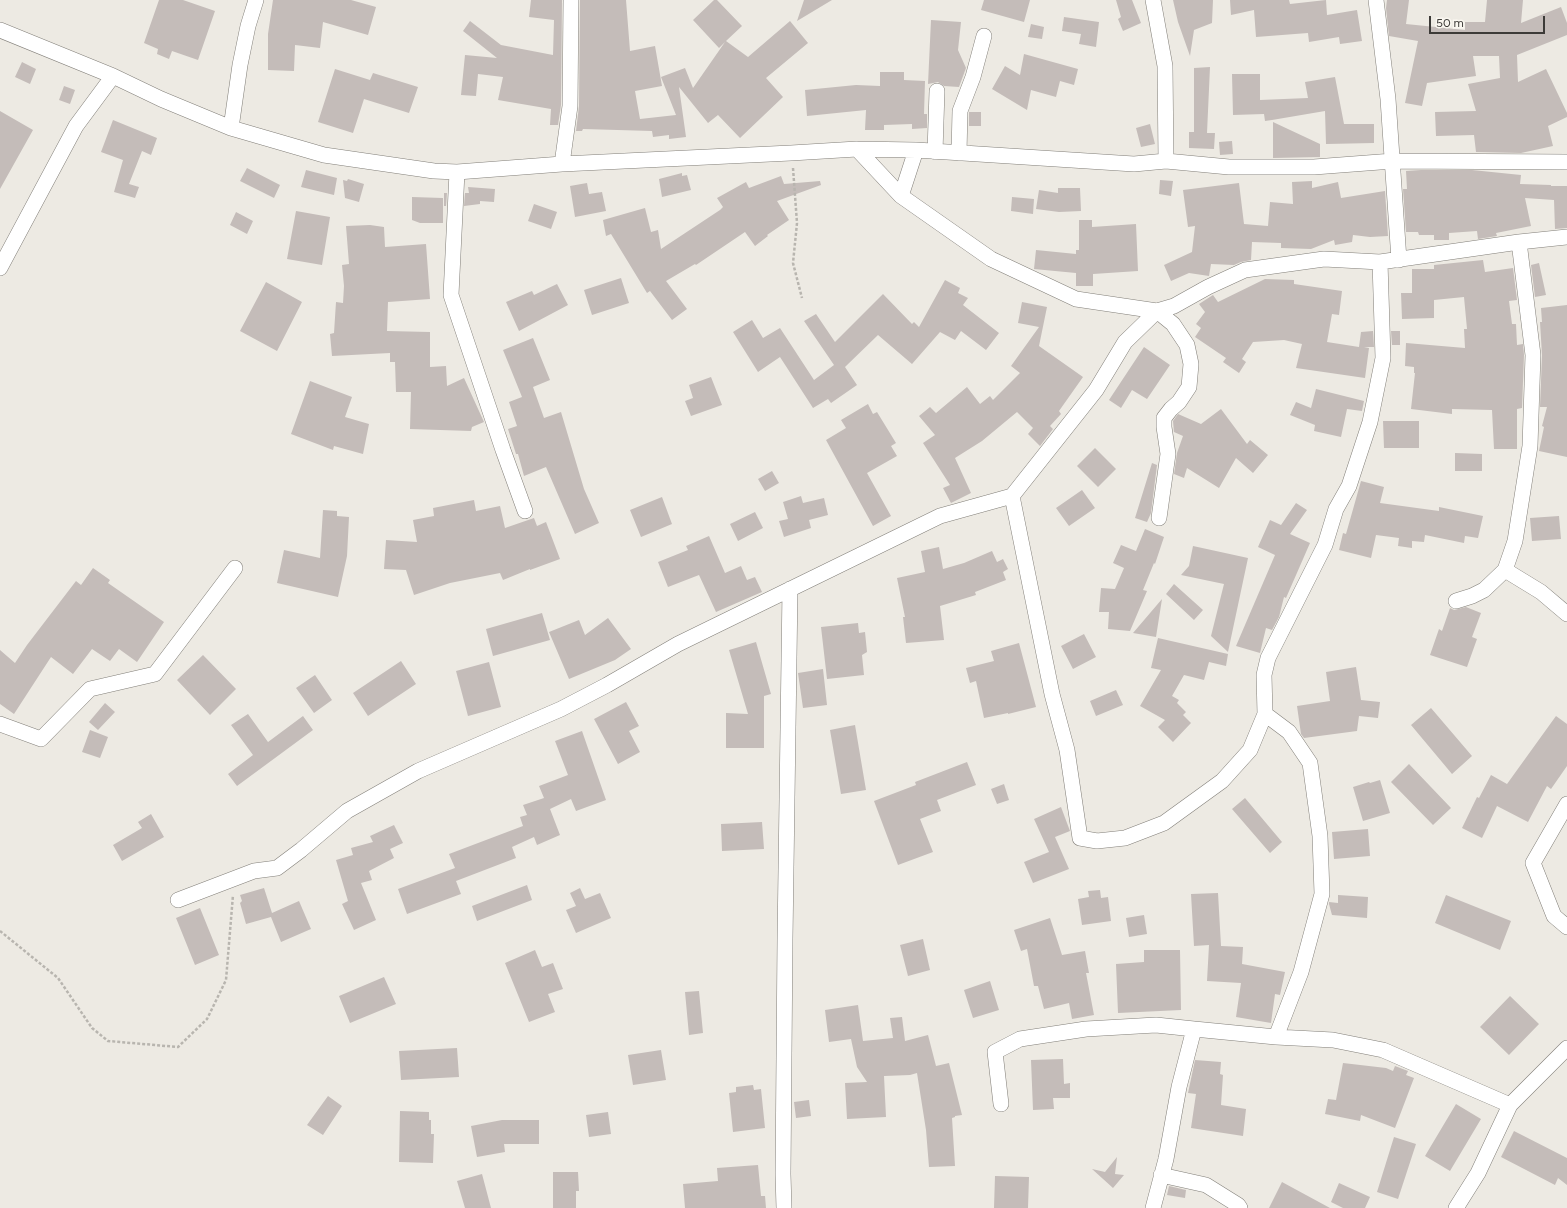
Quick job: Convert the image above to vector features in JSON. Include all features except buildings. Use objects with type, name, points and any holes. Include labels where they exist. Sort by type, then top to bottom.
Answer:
[{"type":"street","points":[[231,128],[240,66],[248,26],[256,0]]},
{"type":"street","points":[[562,164],[570,106],[571,0]]},
{"type":"street","points":[[1153,0],[1165,66],[1166,161]]},
{"type":"street","points":[[1376,0],[1388,99],[1399,260]]},
{"type":"street","points":[[0,30],[113,76],[161,99],[231,128],[324,155],[434,172],[457,172],[562,164],[791,154],[857,149],[916,150],[1134,164],[1166,161],[1229,167],[1314,167],[1393,161],[1567,162]]},
{"type":"street","points":[[959,153],[960,111],[984,36]]},
{"type":"street","points":[[0,268],[76,126],[113,76]]},
{"type":"street","points":[[935,152],[937,91]]},
{"type":"street","points":[[857,149],[901,196],[991,259],[1076,298],[1157,311],[1174,306],[1208,286],[1245,270],[1324,259],[1380,262],[1519,242],[1567,237]]},
{"type":"street","points":[[901,196],[916,150]]},
{"type":"street","points":[[457,172],[451,294],[525,511]]},
{"type":"street","points":[[1456,601],[1484,590],[1505,570],[1514,541],[1530,446],[1533,354],[1519,242]]},
{"type":"street","points":[[1012,496],[1052,694],[1067,750],[1080,838],[1097,841],[1125,838],[1164,823],[1222,781],[1250,750],[1265,714],[1264,675],[1268,658],[1325,545],[1336,509],[1349,486],[1370,422],[1383,358],[1380,262]]},
{"type":"street","points":[[178,900],[254,871],[277,868],[302,850],[346,811],[411,775],[561,709],[607,685],[678,644],[940,516],[1012,496],[1096,390],[1125,342],[1157,311]]},
{"type":"street","points":[[1157,311],[1173,324],[1187,345],[1191,364],[1189,387],[1179,402],[1164,418],[1168,454],[1159,518]]},
{"type":"street","points":[[0,724],[41,739],[90,689],[155,674],[235,568]]},
{"type":"street","points":[[1505,570],[1541,592],[1567,614]]},
{"type":"street","points":[[784,1208],[785,947],[790,589]]},
{"type":"street","points":[[1265,714],[1289,732],[1310,763],[1320,836],[1322,894],[1301,972],[1276,1037]]},
{"type":"street","points":[[1567,804],[1533,863],[1554,916],[1567,927]]},
{"type":"street","points":[[1001,1104],[995,1052],[1020,1039],[1094,1028],[1156,1025],[1276,1037],[1333,1040],[1383,1050],[1510,1105]]},
{"type":"street","points":[[1153,1208],[1179,1087],[1194,1030]]},
{"type":"street","points":[[1456,1208],[1478,1173],[1510,1105],[1567,1048]]},
{"type":"street","points":[[1161,1175],[1206,1185],[1238,1205],[1240,1208]]},
{"type":"path","points":[[791,154],[797,223],[793,263],[802,298]]},
{"type":"path","points":[[0,931],[58,978],[92,1028],[108,1041],[178,1047],[207,1019],[226,980],[234,879]]}]
